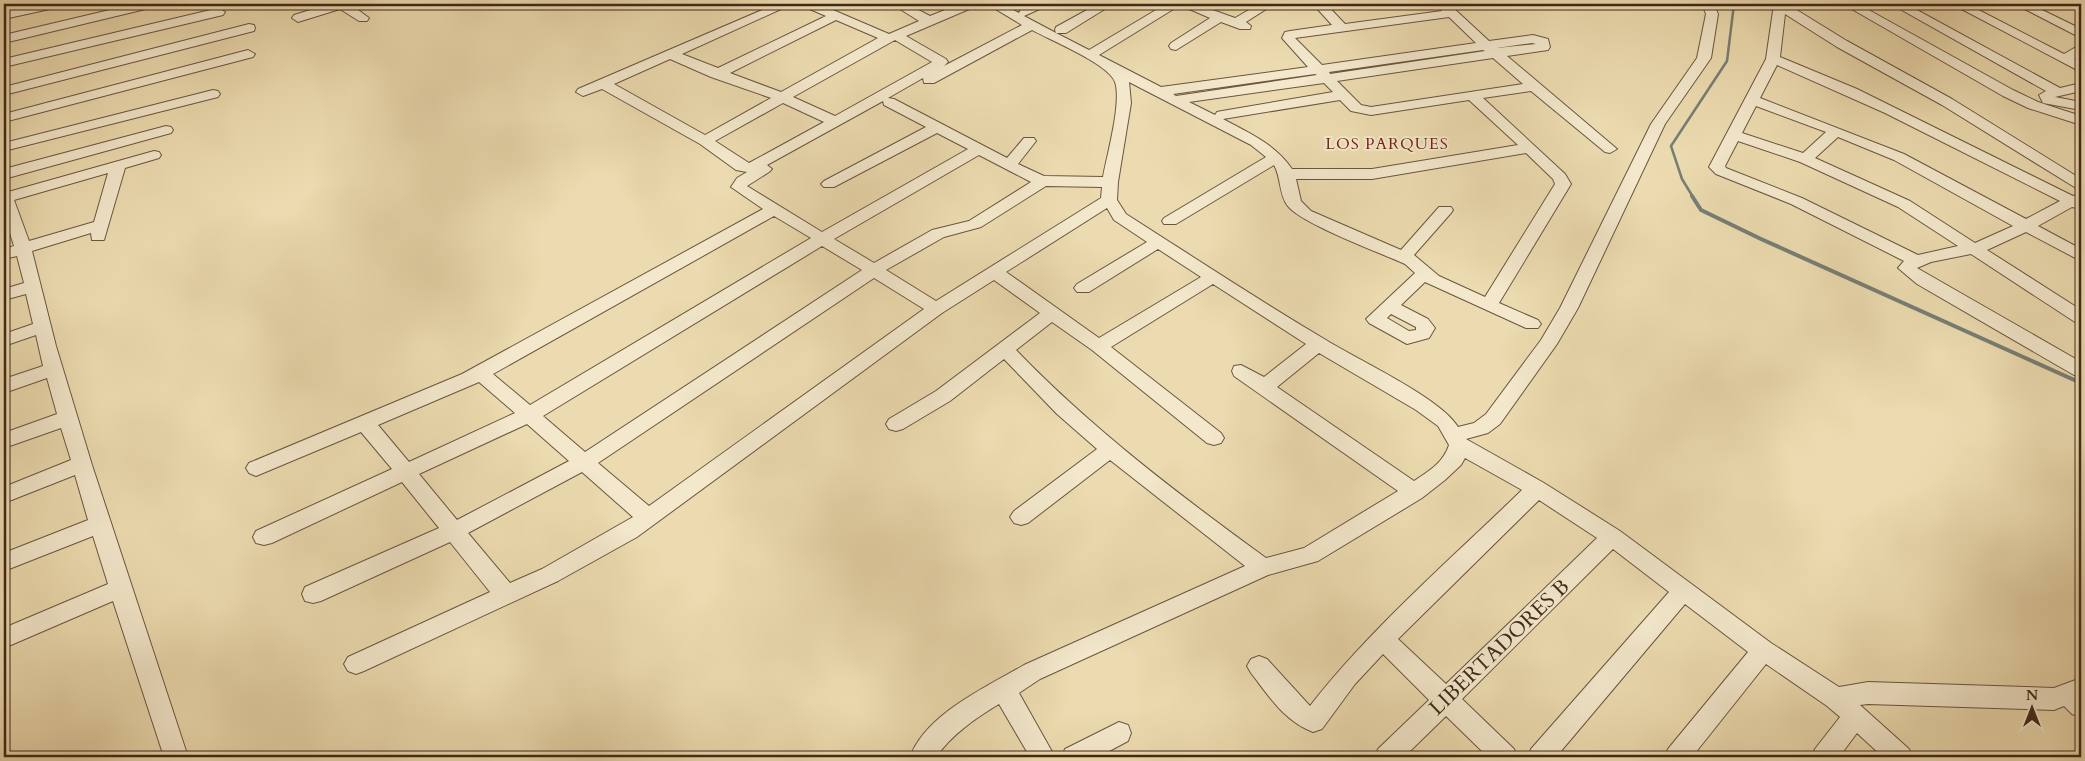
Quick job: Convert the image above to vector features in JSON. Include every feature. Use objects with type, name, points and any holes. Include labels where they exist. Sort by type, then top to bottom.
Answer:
[{"type":"street","points":[[4,15],[55,4]]},
{"type":"street","points":[[4,39],[150,4]]},
{"type":"street","points":[[298,18],[342,4],[363,18]]},
{"type":"street","points":[[583,92],[671,56],[786,4]]},
{"type":"street","points":[[603,84],[705,141],[741,167],[752,168],[941,62],[892,37],[809,4]]},
{"type":"street","points":[[898,4],[929,21]]},
{"type":"street","points":[[705,141],[892,37],[970,4]]},
{"type":"street","points":[[992,4],[1256,142],[1276,157],[1287,174],[1293,204],[1305,214],[1411,260],[1433,280],[1532,324]]},
{"type":"street","points":[[1025,12],[1040,4]]},
{"type":"street","points":[[1061,30],[1107,4]]},
{"type":"street","points":[[1090,55],[1174,4]]},
{"type":"street","points":[[1189,4],[1240,25],[1268,4]]},
{"type":"street","points":[[1319,4],[1342,28]]},
{"type":"street","points":[[922,757],[935,738],[1003,688],[1032,672],[1263,568],[1310,554],[1415,492],[1454,460],[1458,440],[1493,419],[1548,344],[1569,308],[1658,124],[1704,58],[1712,14],[1708,4]]},
{"type":"street","points":[[1917,261],[1817,208],[1716,167],[1773,59],[1780,4],[1842,44],[1947,102],[2081,185]]},
{"type":"street","points":[[1849,4],[2029,99],[2081,121]]},
{"type":"street","points":[[1897,4],[2058,92]]},
{"type":"street","points":[[1958,4],[2081,68]]},
{"type":"street","points":[[2021,4],[2081,34]]},
{"type":"street","points":[[1535,86],[1371,112],[1356,108],[1288,38],[1290,35],[1342,28],[1447,8],[1490,50],[1535,86],[1610,149]]},
{"type":"street","points":[[4,63],[219,12]]},
{"type":"street","points":[[716,74],[837,15]]},
{"type":"street","points":[[1176,46],[1220,17]]},
{"type":"street","points":[[936,309],[739,187],[740,184],[1032,25]]},
{"type":"street","points":[[4,90],[250,28]]},
{"type":"street","points":[[2065,59],[2081,48]]},
{"type":"street","points":[[1175,100],[1323,74],[1490,50]]},
{"type":"street","points":[[4,118],[248,54]]},
{"type":"street","points":[[671,56],[784,98],[834,121]]},
{"type":"street","points":[[1773,59],[1827,79],[1896,111],[2078,202]]},
{"type":"street","points":[[1109,66],[1122,81],[1124,103],[1110,191],[1120,217],[1318,344],[1423,405],[1445,421],[1458,440],[1612,537],[1763,650],[1836,698],[1854,717],[1900,757]]},
{"type":"street","points":[[1158,92],[1323,74]]},
{"type":"street","points":[[2029,99],[2081,87]]},
{"type":"street","points":[[4,148],[212,94]]},
{"type":"street","points":[[1222,115],[1342,95]]},
{"type":"street","points":[[1473,96],[1560,177],[1563,184],[1489,305]]},
{"type":"street","points":[[2029,99],[2081,106]]},
{"type":"street","points":[[1752,100],[1899,157],[2078,255]]},
{"type":"street","points":[[889,102],[1042,181],[1110,191]]},
{"type":"street","points":[[829,184],[937,127]]},
{"type":"street","points":[[4,174],[166,130]]},
{"type":"street","points":[[1805,158],[1836,131]]},
{"type":"street","points":[[1734,135],[1805,158],[1904,204],[2081,318]]},
{"type":"street","points":[[1008,165],[1029,141]]},
{"type":"street","points":[[1287,174],[1372,174],[1529,148]]},
{"type":"street","points":[[264,538],[529,415],[823,238],[979,149]]},
{"type":"street","points":[[154,155],[116,173],[7,207],[24,248],[42,328],[100,524],[176,757]]},
{"type":"street","points":[[1170,221],[1276,157]]},
{"type":"street","points":[[4,254],[100,232],[116,173]]},
{"type":"street","points":[[313,594],[454,531],[584,462],[874,270],[938,233],[976,224],[1042,181]]},
{"type":"street","points":[[356,664],[558,571],[629,531],[936,309],[994,272],[1110,191]]},
{"type":"street","points":[[2078,202],[2028,226],[1975,248],[1906,265],[1908,270],[2081,370]]},
{"type":"street","points":[[256,468],[366,424],[480,373],[776,209]]},
{"type":"street","points":[[1404,257],[1445,210]]},
{"type":"street","points":[[1083,288],[1158,242]]},
{"type":"street","points":[[994,272],[1098,346],[1214,438]]},
{"type":"street","points":[[1389,306],[1425,273]]},
{"type":"street","points":[[1098,346],[1213,277]]},
{"type":"street","points":[[4,295],[33,286]]},
{"type":"street","points":[[896,424],[943,396],[1052,313]]},
{"type":"street","points":[[4,340],[42,328]]},
{"type":"street","points":[[1264,387],[1318,344]]},
{"type":"street","points":[[1005,349],[1033,381],[1111,449],[1178,505],[1263,568]]},
{"type":"street","points":[[4,386],[54,369]]},
{"type":"street","points":[[1241,371],[1415,492]]},
{"type":"street","points":[[480,373],[648,517]]},
{"type":"street","points":[[4,440],[68,418]]},
{"type":"street","points":[[366,424],[506,596]]},
{"type":"street","points":[[1021,517],[1111,449]]},
{"type":"street","points":[[4,495],[82,464]]},
{"type":"street","points":[[1259,666],[1297,711],[1306,719],[1313,721],[1347,677],[1383,639],[1536,489]]},
{"type":"street","points":[[4,562],[100,524]]},
{"type":"street","name":"LIBERTADORES B","points":[[1387,757],[1612,537]]},
{"type":"street","points":[[4,638],[121,588]]},
{"type":"street","points":[[1540,757],[1684,590]]},
{"type":"street","points":[[1383,639],[1505,757]]},
{"type":"street","points":[[1677,757],[1763,650]]},
{"type":"street","points":[[1003,688],[1043,757]]},
{"type":"street","points":[[1836,698],[1868,693],[2054,699],[2077,696]]},
{"type":"street","points":[[1824,757],[1854,717]]},
{"type":"street","points":[[1074,757],[1119,733]]},
{"type":"waterway","points":[[1693,197],[1682,179],[1671,146],[1727,61],[1734,4]]},
{"type":"waterway","points":[[1692,196],[1701,210],[1761,239],[2081,383]]},
{"type":"district","name":"LOS PARQUES","points":[[1387,143]]}]
